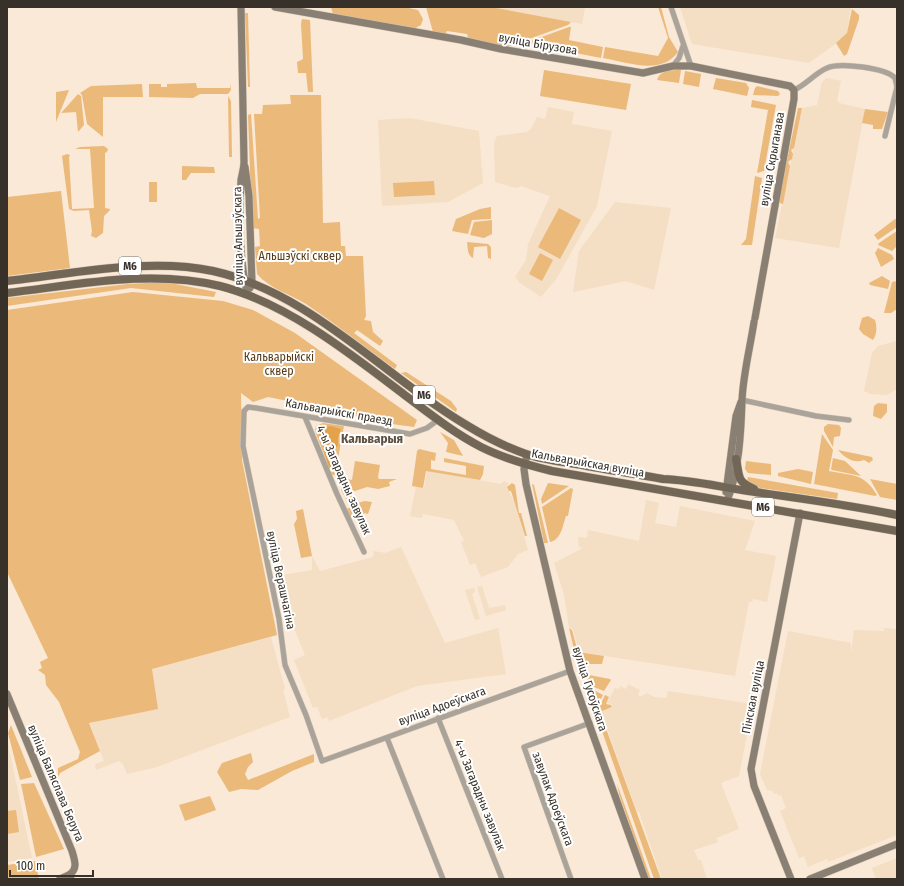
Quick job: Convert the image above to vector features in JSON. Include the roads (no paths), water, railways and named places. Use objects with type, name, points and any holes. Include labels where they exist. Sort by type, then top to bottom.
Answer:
[{"type":"main road","name":"М6","points":[[7,281],[136,266],[160,265],[202,268],[248,282]]},
{"type":"main road","name":"М6","points":[[7,293],[115,280],[158,278],[214,285],[248,295]]},
{"type":"main road","name":"Кальварыйская вуліца","points":[[248,282],[304,310],[470,427],[527,454],[558,461],[813,500],[897,515]]},
{"type":"main road","name":"Кальварыйская вуліца","points":[[248,295],[312,329],[438,420],[480,447],[525,464],[552,471],[897,530]]},
{"type":"main road","points":[[438,420],[444,410]]},
{"type":"main road","points":[[736,459],[740,480],[744,485],[762,493]]},
{"type":"main road","points":[[804,514],[806,505],[813,500]]},
{"type":"street","name":"вуліца Альшэўскага","points":[[241,7],[244,165],[249,196],[248,295]]},
{"type":"street","name":"вуліца Бірузова","points":[[275,7],[462,40],[501,49],[643,73],[673,66],[691,66],[783,83],[790,86],[794,90]]},
{"type":"street","points":[[671,7],[691,66]]},
{"type":"street","points":[[673,66],[679,58],[683,46]]},
{"type":"street","points":[[794,90],[829,67],[850,66],[888,73],[895,78],[897,87],[885,136]]},
{"type":"street","name":"вуліца Скрыганава","points":[[727,501],[736,416],[742,400],[794,90]]},
{"type":"street","points":[[742,400],[816,416],[849,420]]},
{"type":"street","name":"вуліца Скрыганава","points":[[728,488],[736,459],[743,419],[742,400]]},
{"type":"street","name":"вуліца Верашчагіна","points":[[256,408],[248,407],[244,411],[243,446],[280,619],[285,665],[306,715],[322,761]]},
{"type":"street","name":"Кальварыйскі праезд","points":[[256,408],[410,434],[426,428],[438,420]]},
{"type":"street","name":"4-ы Загарадны завулак","points":[[305,417],[337,494],[364,552]]},
{"type":"street","name":"вуліца Гусоўскага","points":[[527,454],[525,464],[527,487],[570,671],[590,723],[642,878]]},
{"type":"street","name":"Пінская вуліца","points":[[791,879],[754,786],[751,769],[794,544],[804,514]]},
{"type":"street","name":"вуліца Адоеўскага","points":[[322,761],[570,671]]},
{"type":"street","name":"вуліца Баляслава Берута","points":[[7,694],[72,851],[75,867],[70,877]]},
{"type":"street","name":"4-ы Загарадны завулак","points":[[438,718],[502,879]]},
{"type":"street","name":"завулак Адоеўскага","points":[[571,879],[524,747],[590,723]]},
{"type":"street","points":[[387,738],[443,879]]},
{"type":"street","points":[[810,879],[897,844]]},
{"type":"street","points":[[60,879],[70,877]]},
{"type":"district","name":"Кальварыя","points":[[372,438]]},
{"type":"park label","name":"Альшэўскі сквер","points":[[300,256]]},
{"type":"park label","name":"Кальварыйскі сквер","points":[[279,364]]}]
